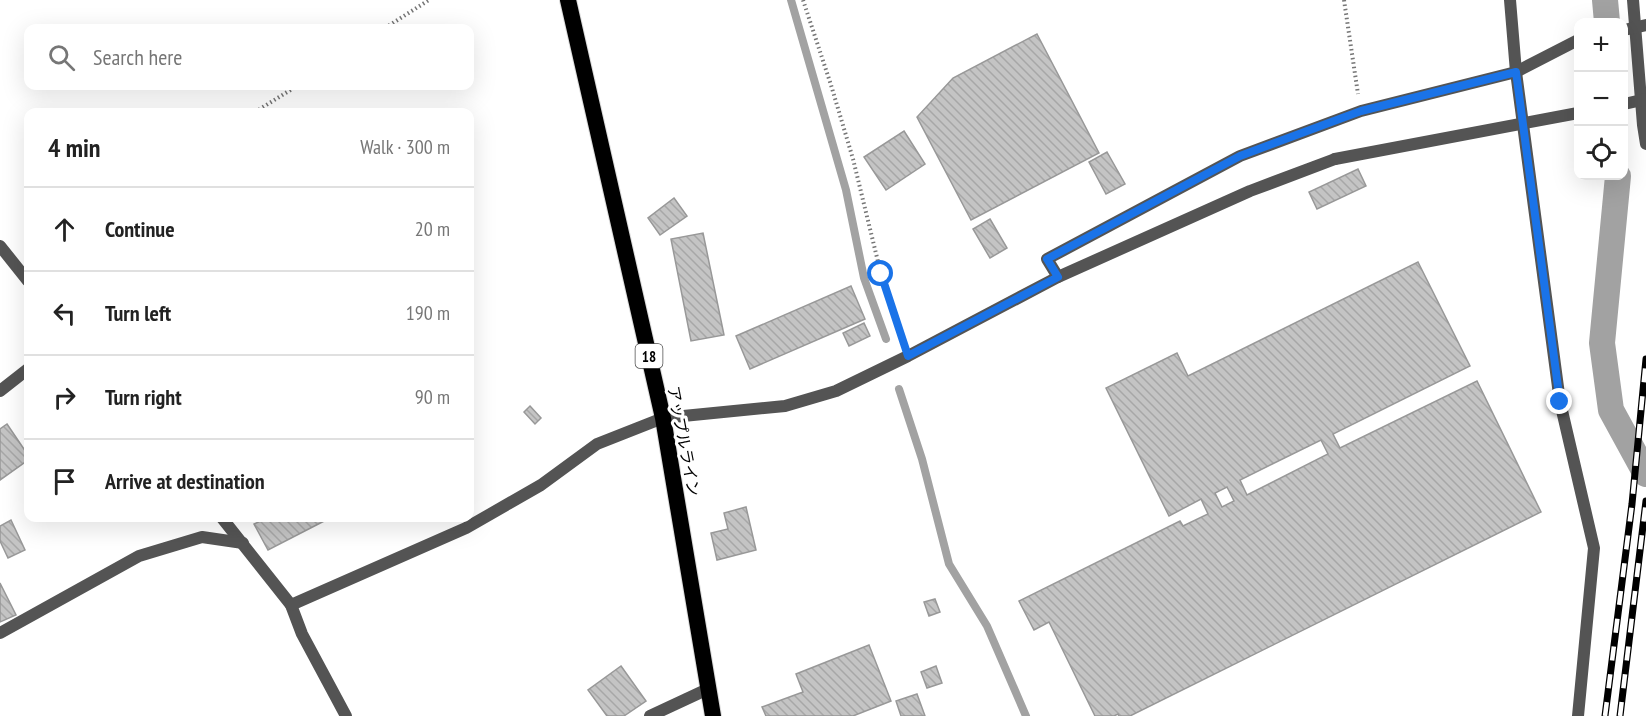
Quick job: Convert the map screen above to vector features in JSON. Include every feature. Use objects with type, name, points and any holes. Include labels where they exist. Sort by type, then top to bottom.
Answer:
[{"type":"highway","name":"アップルライン","points":[[568,0],[663,418],[713,716]]},
{"type":"street","points":[[1510,0],[1516,72],[1560,402],[1594,548],[1578,716]]},
{"type":"street","points":[[1633,0],[1646,144]]},
{"type":"street","points":[[1058,277],[1047,259],[1240,156],[1361,111],[1516,72],[1574,42]]},
{"type":"street","points":[[1628,103],[1646,99]]},
{"type":"street","points":[[291,605],[466,528],[541,485],[597,444],[663,418],[785,405],[836,390],[908,356],[1058,277],[1250,191],[1335,159],[1574,114]]},
{"type":"street","points":[[0,246],[24,276]]},
{"type":"street","points":[[0,391],[24,372]]},
{"type":"street","points":[[225,522],[291,605],[302,634],[346,716]]},
{"type":"street","points":[[0,633],[139,556],[202,537],[243,543]]},
{"type":"street","points":[[650,716],[710,688]]},
{"type":"path","points":[[391,24],[429,0]]},
{"type":"path","points":[[803,0],[853,159],[881,274],[908,356]]},
{"type":"path","points":[[1344,0],[1361,111]]},
{"type":"path","points":[[261,108],[291,90]]},
{"type":"building","points":[[1037,34],[1099,153],[971,220],[917,117],[953,78]]},
{"type":"building","points":[[904,131],[925,164],[886,190],[864,157]]},
{"type":"building","points":[[1107,152],[1125,184],[1106,194],[1089,162]]},
{"type":"building","points":[[1358,169],[1366,186],[1317,209],[1309,192]]},
{"type":"building","points":[[674,198],[687,216],[660,235],[648,218]]},
{"type":"building","points":[[990,219],[1007,248],[990,258],[973,229]]},
{"type":"building","points":[[703,233],[724,335],[691,341],[671,239]]},
{"type":"building","points":[[1418,262],[1470,366],[1333,434],[1340,448],[1477,381],[1541,512],[1130,716],[1119,716],[1118,714],[1095,716],[1049,622],[1034,630],[1019,601],[1180,521],[1183,526],[1208,514],[1201,499],[1169,516],[1106,388],[1177,353],[1188,376]],"holes":[[[1321,440],[1328,454],[1247,495],[1240,480]],[[1227,487],[1234,501],[1222,507],[1215,493]]]},
{"type":"building","points":[[851,286],[865,319],[750,369],[736,336]]},
{"type":"building","points":[[864,323],[870,336],[849,346],[843,333]]},
{"type":"building","points":[[530,406],[541,418],[535,424],[524,412]]},
{"type":"building","points":[[7,424],[24,449],[24,463],[0,480],[0,429]]},
{"type":"building","points":[[746,507],[756,550],[717,560],[711,533],[728,529],[724,513]]},
{"type":"building","points":[[11,520],[25,550],[8,558],[0,541],[0,526]]},
{"type":"building","points":[[258,522],[322,522],[268,550],[254,524]]},
{"type":"building","points":[[0,583],[16,615],[0,622]]},
{"type":"building","points":[[935,599],[940,612],[929,616],[924,602]]},
{"type":"building","points":[[869,645],[891,701],[853,716],[766,716],[762,707],[803,692],[796,674]]},
{"type":"building","points":[[621,666],[646,701],[624,716],[607,716],[588,690]]},
{"type":"building","points":[[936,666],[942,683],[927,688],[921,672]]},
{"type":"building","points":[[917,694],[925,716],[901,716],[896,701]]},
{"type":"waterway","points":[[791,0],[846,190],[864,278],[886,339]]},
{"type":"waterway","points":[[1605,0],[1607,18]]},
{"type":"waterway","points":[[1618,180],[1602,343],[1611,410],[1646,474]]},
{"type":"waterway","points":[[899,389],[922,459],[949,564],[987,626],[1026,716]]},
{"type":"railway","points":[[1605,716],[1632,504],[1646,359]]},
{"type":"railway","points":[[1620,716],[1646,501]]},
{"type":"route","points":[[881,274],[908,356],[1058,277],[1047,259],[1240,156],[1361,111],[1516,72],[1560,402]]}]
